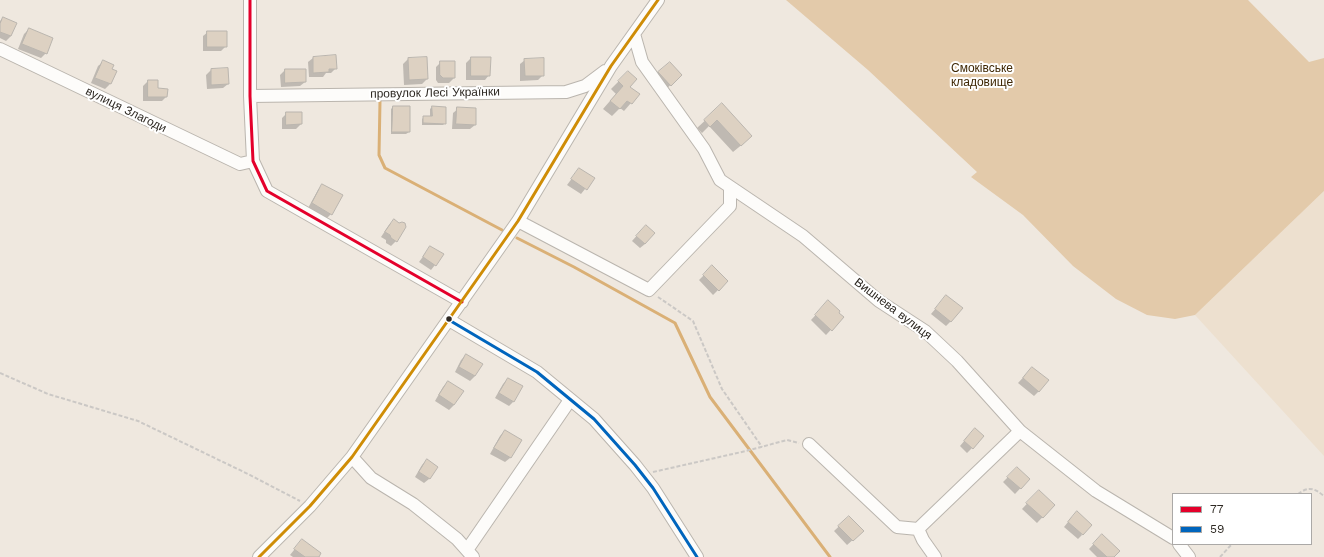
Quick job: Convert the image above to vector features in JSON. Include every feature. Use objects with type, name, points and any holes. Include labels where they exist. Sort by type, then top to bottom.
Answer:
[{"type":"street","points":[[250,0],[250,96],[253,161],[267,191],[462,302]]},
{"type":"street","points":[[259,557],[310,506],[352,457],[518,221],[612,66],[658,0]]},
{"type":"street","name":"Вишнева вулиця","points":[[634,34],[642,62],[704,149],[720,180],[803,236],[879,301],[925,331],[957,361],[1020,431],[1096,491],[1172,537]]},
{"type":"street","name":"вулиця Злагоди","points":[[0,50],[240,164],[253,161]]},
{"type":"street","name":"провулок Лесі Українки","points":[[250,96],[566,92],[585,86],[612,66]]},
{"type":"street","points":[[518,221],[649,290],[730,206],[730,187]]},
{"type":"street","points":[[449,320],[536,372],[594,419],[653,488],[697,557]]},
{"type":"street","points":[[352,457],[371,478],[413,504],[457,539],[470,554],[570,400]]},
{"type":"street","points":[[809,444],[897,527],[918,529],[1020,431]]},
{"type":"street","points":[[918,529],[923,540],[935,557]]},
{"type":"street","points":[[1180,545],[1189,557]]},
{"type":"path","points":[[649,290],[693,321],[722,389],[762,447]]},
{"type":"path","points":[[0,373],[48,394],[138,421],[248,474],[310,506]]},
{"type":"path","points":[[642,474],[746,452],[786,440],[809,444]]},
{"type":"path","points":[[1299,493],[1305,489],[1316,490],[1324,496]]},
{"type":"path","points":[[1220,557],[1231,545]]},
{"type":"shaded area","points":[[1324,191],[1324,456],[1195,315]]},
{"type":"green space","name":"Смоківське кладовище","points":[[786,0],[1248,0],[1309,62],[1324,58],[1324,191],[1195,315],[1175,319],[1147,315],[1116,299],[1073,266],[1023,215],[971,177],[977,172],[868,70]]},
{"type":"building","points":[[3,17],[17,23],[11,36],[0,32],[0,24]]},
{"type":"building","points":[[29,28],[53,38],[47,54],[22,44]]},
{"type":"building","points":[[207,31],[227,31],[227,47],[207,47]]},
{"type":"building","points":[[336,55],[337,69],[329,69],[329,72],[313,73],[313,57]]},
{"type":"building","points":[[427,57],[428,79],[409,80],[408,58]]},
{"type":"building","points":[[471,57],[491,57],[490,76],[471,76]]},
{"type":"building","points":[[544,58],[544,76],[525,76],[524,59]]},
{"type":"building","points":[[103,60],[114,65],[112,69],[117,71],[111,84],[95,78]]},
{"type":"building","points":[[440,61],[455,61],[455,78],[443,78],[440,75]]},
{"type":"building","points":[[670,62],[682,75],[671,86],[658,72]]},
{"type":"building","points":[[228,68],[229,84],[211,85],[211,69]]},
{"type":"building","points":[[285,69],[306,69],[306,82],[285,83]]},
{"type":"building","points":[[628,71],[637,79],[630,87],[640,94],[632,104],[627,101],[620,109],[610,101],[623,86],[618,81]]},
{"type":"building","points":[[148,80],[158,80],[158,88],[168,89],[167,97],[148,97]]},
{"type":"building","points":[[722,103],[752,136],[741,146],[717,120],[710,127],[704,120]]},
{"type":"building","points":[[393,106],[410,106],[410,132],[392,132]]},
{"type":"building","points":[[432,106],[446,107],[446,124],[423,123],[423,116],[432,116]]},
{"type":"building","points":[[457,107],[476,108],[476,125],[456,124]]},
{"type":"building","points":[[286,112],[302,112],[302,124],[286,125]]},
{"type":"building","points":[[579,168],[595,178],[587,190],[571,179]]},
{"type":"building","points":[[322,184],[343,195],[332,215],[312,203]]},
{"type":"building","points":[[394,219],[399,223],[405,223],[406,227],[397,242],[385,232]]},
{"type":"building","points":[[646,225],[655,233],[645,244],[636,236]]},
{"type":"building","points":[[430,246],[444,254],[436,266],[423,257]]},
{"type":"building","points":[[712,265],[728,281],[719,291],[703,275]]},
{"type":"building","points":[[946,295],[963,308],[951,322],[935,309]]},
{"type":"building","points":[[828,300],[844,317],[832,331],[815,315]]},
{"type":"building","points":[[466,354],[483,364],[475,376],[459,367]]},
{"type":"building","points":[[1032,367],[1049,380],[1039,392],[1023,378]]},
{"type":"building","points":[[508,378],[523,386],[514,402],[499,393]]},
{"type":"building","points":[[448,381],[464,391],[454,405],[439,395]]},
{"type":"building","points":[[975,428],[984,436],[973,449],[964,441]]},
{"type":"building","points":[[505,430],[522,440],[511,458],[494,448]]},
{"type":"building","points":[[427,459],[438,467],[430,479],[419,472]]},
{"type":"building","points":[[1017,467],[1030,479],[1021,489],[1007,477]]},
{"type":"building","points":[[1039,490],[1055,505],[1043,518],[1026,503]]},
{"type":"building","points":[[1077,511],[1092,525],[1083,535],[1068,522]]},
{"type":"building","points":[[849,516],[864,531],[853,541],[838,526]]},
{"type":"building","points":[[1102,534],[1120,551],[1114,557],[1107,557],[1093,544]]},
{"type":"building","points":[[302,539],[321,553],[319,557],[305,557],[294,549]]},
{"type":"waterway","points":[[380,101],[379,155],[385,168],[502,230]]},
{"type":"waterway","points":[[517,238],[574,267],[675,323],[710,397],[830,557]]},
{"type":"transit line","name":"77","points":[[250,0],[250,96],[253,161],[267,191],[462,302]]},
{"type":"transit line","points":[[259,557],[310,506],[352,457],[518,221],[611,66],[658,0]]},
{"type":"transit line","name":"59","points":[[449,320],[537,372],[594,419],[635,465],[653,488],[697,557]]}]
